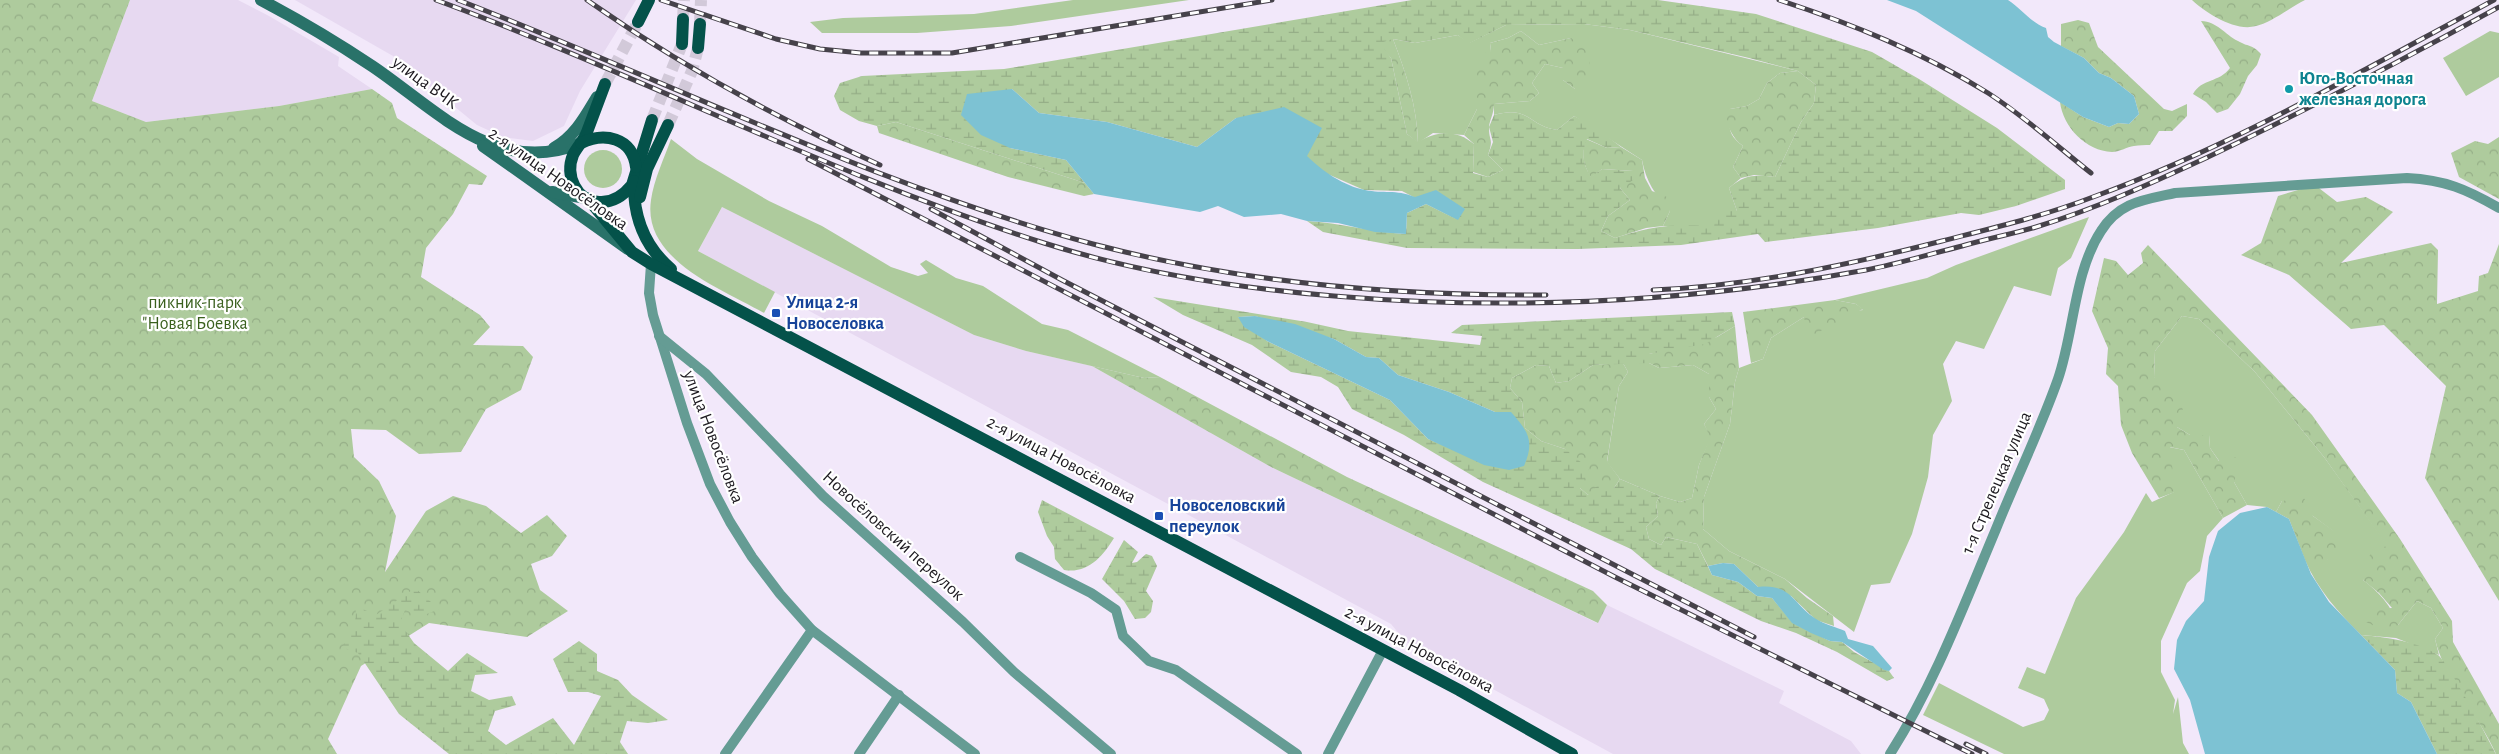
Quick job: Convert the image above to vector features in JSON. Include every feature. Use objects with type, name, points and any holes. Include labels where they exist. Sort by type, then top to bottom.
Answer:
[{"type":"main road","name":"улица ВЧК","points":[[261,0],[304,23],[373,67],[465,133],[514,152],[547,152],[581,143]]},
{"type":"main road","points":[[638,22],[649,0]]},
{"type":"main road","points":[[682,44],[683,19]]},
{"type":"main road","points":[[698,48],[700,24]]},
{"type":"main road","points":[[547,152],[568,138],[577,129],[605,84],[586,135],[570,164],[570,176],[574,186],[587,199]]},
{"type":"main road","points":[[538,186],[562,195],[598,202],[617,199],[632,185],[652,120]]},
{"type":"main road","points":[[639,224],[641,187],[647,169],[668,125]]},
{"type":"main road","name":"2-я улица Новосёловка","points":[[465,133],[651,264],[1383,650],[1572,754]]},
{"type":"main road","points":[[581,143],[598,136],[617,139],[625,144],[632,154],[635,172]]},
{"type":"main road","name":"2-я улица Новосёловка","points":[[635,172],[635,206],[639,224],[650,248],[660,259],[691,284]]},
{"type":"main road","name":"2-я улица Новосёловка","points":[[587,199],[632,252]]},
{"type":"street","name":"1-я Стрелецкая улица","points":[[1890,754],[1910,722],[1964,606],[2058,377],[2088,258],[2100,232],[2118,209],[2145,200],[2175,194],[2407,178],[2430,179],[2449,183],[2466,189],[2499,208]]},
{"type":"street","name":"улица Новосёловка","points":[[651,264],[649,293],[659,336],[707,476],[730,522],[780,594],[812,630],[975,754]]},
{"type":"street","name":"Новосёловский переулок","points":[[659,336],[706,374],[822,496],[963,622],[1014,672],[1112,754]]},
{"type":"street","points":[[1020,557],[1091,592],[1116,610],[1123,636],[1149,661],[1176,670],[1297,754]]},
{"type":"street","points":[[725,754],[812,630]]},
{"type":"street","points":[[1328,754],[1383,650]]},
{"type":"street","points":[[859,754],[899,695]]},
{"type":"shaded area","points":[[130,0],[238,0],[339,57],[338,66],[372,89],[279,106],[146,122],[92,101]]},
{"type":"shaded area","points":[[295,0],[636,0],[580,91],[564,126],[533,141],[503,137],[477,125],[393,56]]},
{"type":"shaded area","points":[[722,207],[974,335],[1026,351],[1092,366],[1271,467],[1597,623],[1607,605],[1784,691],[1779,703],[1851,741],[1861,754],[1613,754],[1406,642],[1391,624],[698,251]]},
{"type":"green space","name":"пикник-парк \"Новая Боевка","points":[[0,0],[130,0],[92,101],[146,122],[279,106],[372,89],[392,103],[397,118],[487,176],[482,185],[469,184],[453,214],[426,248],[421,277],[480,315],[490,327],[473,345],[523,346],[533,357],[521,390],[486,409],[461,452],[419,454],[386,430],[351,429],[354,457],[379,481],[396,516],[385,572],[426,511],[453,496],[486,506],[521,533],[547,515],[567,536],[552,556],[531,564],[540,590],[568,611],[527,637],[429,623],[361,666],[328,739],[337,754],[0,754]]},
{"type":"green space","points":[[1073,0],[1189,0],[1011,26],[917,33],[822,33],[810,22],[843,18],[974,14]]},
{"type":"green space","points":[[1412,0],[1658,0],[1756,14],[1872,52],[1997,128],[2065,180],[2065,189],[2016,206],[1979,215],[1961,213],[1878,228],[1765,242],[1758,234],[1681,245],[1578,249],[1407,248],[1323,232],[1307,221],[1406,234],[1407,213],[1426,204],[1458,220],[1402,191],[1364,190],[1323,172],[1307,157],[1236,118],[1197,147],[1107,122],[1039,113],[1012,89],[1010,148],[1066,160],[1085,183],[896,122],[877,126],[859,121],[840,110],[834,96],[840,83],[862,76],[1004,69]],"holes":[[[1584,24],[1630,30],[1798,71],[1816,85],[1814,103],[1801,122],[1775,177],[1745,178],[1729,188],[1737,211],[1718,210],[1714,226],[1664,226],[1641,230],[1615,238],[1601,231],[1608,216],[1630,200],[1620,188],[1635,179],[1633,171],[1602,169],[1591,177],[1586,168],[1584,158],[1587,139],[1607,148],[1621,147],[1595,127],[1574,116],[1557,130],[1540,125],[1522,114],[1506,113],[1494,115],[1489,127],[1493,142],[1488,155],[1503,170],[1488,177],[1473,173],[1474,144],[1467,139],[1446,133],[1425,138],[1418,142],[1407,134],[1391,58],[1380,43],[1393,39],[1415,43],[1458,35],[1468,44],[1506,25]]]},
{"type":"green space","points":[[2192,0],[2305,0],[2268,22],[2248,27],[2230,24],[2221,20]]},
{"type":"green space","points":[[1356,20],[1393,39],[1410,90],[1416,116],[1418,143],[1407,134],[1391,58]]},
{"type":"green space","points":[[2078,20],[2089,23],[2098,47],[2164,109],[2172,111],[2187,104],[2187,116],[2172,131],[2159,131],[2150,145],[2134,146],[2112,152],[2102,151],[2093,147],[2077,136],[2071,129],[2062,111],[2060,102],[2083,117],[2109,127],[2118,123],[2129,124],[2139,114],[2134,96],[2111,78],[2099,73],[2084,58],[2061,46],[2061,24]]},
{"type":"green space","points":[[2201,21],[2216,26],[2261,54],[2257,65],[2248,76],[2240,94],[2228,109],[2217,113],[2206,102],[2193,94],[2201,85],[2221,76],[2230,68]]},
{"type":"green space","points":[[1584,24],[1630,30],[1798,71],[1780,73],[1767,83],[1759,99],[1747,106],[1730,109],[1730,130],[1734,138],[1743,146],[1733,167],[1741,178],[1729,188],[1737,211],[1714,226],[1663,226],[1670,211],[1652,187],[1642,160],[1574,116],[1557,130],[1540,125],[1522,114],[1506,113],[1494,115],[1494,104],[1530,101],[1539,93],[1532,83],[1545,64],[1563,68],[1563,80],[1575,89],[1571,38],[1539,45],[1521,31],[1508,38],[1490,43],[1491,51],[1478,87],[1477,109],[1464,135],[1433,133],[1418,143],[1410,90],[1393,39],[1415,43],[1458,35],[1469,43],[1506,25]]},
{"type":"green space","points":[[1521,31],[1539,45],[1571,38],[1589,50],[1590,72],[1575,89],[1563,80],[1563,68],[1545,64],[1532,83],[1539,93],[1530,101],[1494,104],[1489,125],[1491,143],[1488,155],[1503,170],[1488,177],[1473,172],[1474,144],[1464,135],[1477,109],[1476,56],[1491,51],[1490,43],[1508,38]]},
{"type":"green space","points":[[2490,31],[2499,33],[2499,77],[2466,96],[2443,58]]},
{"type":"green space","points":[[1798,71],[1816,85],[1814,103],[1801,122],[1775,177],[1754,175],[1741,178],[1733,167],[1743,146],[1734,136],[1723,118],[1730,109],[1747,106],[1759,99],[1767,83],[1780,73]]},
{"type":"green space","points":[[896,122],[1085,183],[1094,194],[1084,196],[1008,177],[879,133],[877,126]]},
{"type":"green space","points":[[2499,137],[2499,199],[2459,177],[2451,153],[2475,141],[2488,144]]},
{"type":"green space","points":[[671,139],[697,159],[769,201],[822,226],[891,267],[918,276],[928,273],[920,264],[926,260],[956,278],[983,286],[1042,324],[1068,330],[1160,377],[1144,378],[1026,351],[974,335],[722,207],[698,251],[775,292],[764,313],[707,283],[688,270],[672,256],[659,240],[652,221],[651,200],[652,192]]},
{"type":"green space","points":[[1586,139],[1607,148],[1621,147],[1642,160],[1645,178],[1652,191],[1667,197],[1670,211],[1663,226],[1646,228],[1615,238],[1601,231],[1608,216],[1630,200],[1620,188],[1633,171],[1602,169],[1591,178],[1584,159]]},
{"type":"green space","points":[[603,150],[616,156],[622,169],[616,182],[603,188],[590,182],[584,169],[590,156]]},
{"type":"green space","points":[[2315,185],[2337,202],[2366,197],[2393,212],[2341,263],[2431,243],[2438,250],[2437,304],[2478,291],[2479,276],[2488,273],[2499,244],[2499,601],[2425,478],[2446,386],[2384,325],[2351,329],[2289,275],[2241,255],[2261,243],[2278,196]]},
{"type":"green space","points":[[2089,217],[2071,258],[2058,268],[2051,296],[2014,286],[1984,349],[1956,341],[1943,364],[1952,401],[1933,435],[1928,477],[1912,534],[1890,583],[1871,585],[1854,632],[1785,579],[1729,551],[1703,529],[1704,497],[1730,424],[1735,382],[1739,368],[1763,359],[1771,338],[1804,317],[1863,310],[1856,304],[1835,300],[1927,278],[1956,265]]},
{"type":"green space","points":[[2148,245],[2312,415],[2400,539],[2452,621],[2453,642],[2499,724],[2499,754],[2496,754],[2481,725],[2446,668],[2435,639],[2443,628],[2431,608],[2417,601],[2398,625],[2385,631],[2366,622],[2369,609],[2392,608],[2379,593],[2363,580],[2371,551],[2387,546],[2324,457],[2255,372],[2199,319],[2182,316],[2155,351],[2154,377],[2179,394],[2184,415],[2177,427],[2190,435],[2209,435],[2210,448],[2219,461],[2241,456],[2234,482],[2247,505],[2223,518],[2184,450],[2170,447],[2175,492],[2159,498],[2132,453],[2121,425],[2118,386],[2106,374],[2108,348],[2092,311],[2104,258],[2116,261],[2128,275],[2143,263],[2141,253]]},
{"type":"green space","points":[[1153,297],[1307,322],[1348,331],[1480,345],[1482,336],[1451,333],[1462,325],[1732,312],[1735,326],[1705,344],[1649,354],[1649,363],[1593,365],[1569,381],[1556,383],[1549,366],[1536,365],[1512,378],[1510,388],[1522,402],[1525,428],[1541,441],[1565,449],[1589,469],[1580,488],[1588,495],[1599,484],[1614,488],[1620,479],[1660,496],[1656,503],[1658,516],[1646,527],[1649,539],[1661,545],[1666,537],[1697,544],[1712,575],[1738,582],[1757,596],[1772,598],[1793,623],[1830,641],[1842,642],[1854,652],[1889,671],[1894,678],[1887,681],[1837,652],[1796,633],[1761,621],[1655,569],[1631,549],[1483,482],[1404,435],[1352,409],[1338,387],[1321,377],[1291,372],[1252,345],[1183,315]],"holes":[[[1255,316],[1334,339],[1366,357],[1379,358],[1398,375],[1449,392],[1495,412],[1511,412],[1453,449],[1428,439],[1390,400],[1267,341],[1238,317]]]},
{"type":"green space","points":[[1835,300],[1856,304],[1863,309],[1815,334],[1807,331],[1804,317],[1771,338],[1763,359],[1751,363],[1743,312]]},
{"type":"green space","points":[[2182,316],[2199,319],[2255,372],[2324,457],[2388,546],[2363,580],[2384,600],[2392,611],[2398,625],[2417,601],[2431,608],[2443,628],[2435,639],[2439,655],[2396,638],[2361,635],[2329,600],[2305,560],[2327,560],[2333,531],[2313,516],[2282,501],[2276,512],[2267,507],[2247,505],[2234,482],[2210,448],[2209,435],[2190,435],[2177,427],[2154,377],[2155,351]]},
{"type":"green space","points":[[1735,326],[1739,368],[1735,382],[1730,424],[1704,497],[1703,529],[1729,551],[1785,579],[1807,598],[1833,616],[1834,626],[1816,620],[1791,596],[1758,587],[1734,564],[1723,563],[1708,566],[1697,544],[1666,537],[1661,545],[1649,539],[1646,527],[1658,516],[1656,503],[1660,496],[1680,502],[1692,498],[1699,465],[1710,437],[1704,424],[1716,409],[1709,397],[1709,374],[1693,365],[1659,368],[1649,363],[1649,354],[1717,337]]},
{"type":"green space","points":[[1623,363],[1649,363],[1659,368],[1693,365],[1709,374],[1709,397],[1716,409],[1704,424],[1711,437],[1699,465],[1692,498],[1680,502],[1660,496],[1620,479],[1607,462],[1619,386],[1628,372]]},
{"type":"green space","points":[[1623,363],[1628,372],[1619,386],[1607,461],[1620,479],[1614,488],[1588,495],[1580,488],[1565,449],[1541,441],[1525,428],[1522,402],[1510,388],[1512,378],[1536,365],[1549,366],[1556,383],[1569,381],[1593,365]]},
{"type":"green space","points":[[1092,366],[1144,378],[1160,377],[1347,477],[1593,591],[1607,605],[1598,623],[1271,467]]},
{"type":"green space","points":[[2169,447],[2184,450],[2223,518],[2207,536],[2200,571],[2187,583],[2161,641],[2161,672],[2175,700],[2173,714],[2178,697],[2183,743],[2189,754],[2004,754],[1923,715],[1939,683],[2023,727],[2044,720],[2049,710],[2044,699],[2018,688],[2027,667],[2045,674],[2076,598],[2124,532],[2146,493],[2152,502],[2174,492]]},
{"type":"green space","points":[[2304,498],[2313,516],[2334,531],[2339,551],[2327,560],[2305,560],[2289,519],[2276,512],[2282,501]]},
{"type":"green space","points":[[1042,500],[1114,538],[1094,562],[1073,571],[1064,570],[1055,559],[1054,547],[1047,536],[1038,512]]},
{"type":"green space","points":[[1124,540],[1138,552],[1132,563],[1137,562],[1146,554],[1152,556],[1157,566],[1146,591],[1153,601],[1151,612],[1145,618],[1135,619],[1124,601],[1102,579]]},
{"type":"green space","points":[[415,588],[439,609],[422,616],[405,610],[400,623],[414,643],[448,671],[467,653],[498,673],[475,675],[471,691],[489,700],[512,696],[516,705],[495,711],[488,731],[506,745],[553,718],[574,745],[601,696],[588,692],[568,692],[553,659],[579,641],[597,654],[597,671],[618,680],[632,695],[668,720],[648,723],[627,721],[620,742],[628,754],[449,754],[399,714],[358,653],[342,647],[355,628],[356,606],[376,615]]},
{"type":"green space","points":[[2361,635],[2411,643],[2438,655],[2458,685],[2496,754],[2437,754],[2411,702],[2397,693],[2395,670]]},
{"type":"water","points":[[1887,0],[2008,0],[2035,22],[2046,28],[2048,37],[2054,42],[2084,58],[2099,73],[2111,78],[2134,96],[2139,114],[2129,124],[2118,123],[2109,127],[2083,117],[1916,11]]},
{"type":"water","points":[[1012,89],[1039,113],[1107,122],[1197,147],[1236,118],[1284,107],[1322,128],[1307,156],[1319,167],[1341,181],[1365,190],[1395,192],[1415,197],[1436,190],[1465,209],[1458,220],[1426,204],[1407,213],[1406,234],[1375,232],[1338,223],[1307,221],[1281,214],[1244,217],[1218,206],[1200,212],[1094,194],[1066,160],[1010,148],[981,135],[961,115],[967,94]]},
{"type":"water","points":[[1255,316],[1295,324],[1334,339],[1366,357],[1379,358],[1398,375],[1449,392],[1495,412],[1511,412],[1522,425],[1528,437],[1529,450],[1524,466],[1509,470],[1484,465],[1428,439],[1390,400],[1267,341],[1244,327],[1238,317]]},
{"type":"water","points":[[2267,507],[2289,519],[2311,574],[2329,602],[2395,670],[2397,693],[2411,702],[2437,754],[2205,754],[2190,700],[2174,669],[2177,640],[2186,621],[2204,601],[2209,557],[2218,531],[2240,513]]},
{"type":"water","points":[[1723,563],[1734,564],[1758,587],[1778,588],[1785,591],[1816,619],[1845,631],[1848,639],[1873,646],[1892,668],[1889,671],[1884,670],[1842,642],[1830,641],[1792,623],[1772,598],[1757,596],[1738,582],[1712,575],[1708,566]]},
{"type":"tunnel","points":[[683,19],[684,0]]},
{"type":"tunnel","points":[[700,24],[701,0]]},
{"type":"tunnel","points":[[605,84],[638,22]]},
{"type":"tunnel","points":[[652,120],[682,44]]},
{"type":"tunnel","points":[[668,125],[692,71],[698,48]]},
{"type":"railway","points":[[436,0],[588,60],[890,188],[967,217],[1079,254],[1187,278],[1261,289],[1401,301],[1468,303],[1601,301],[1734,290],[1800,281],[1890,265],[2036,227],[2102,204],[2208,157],[2355,84],[2499,7]]},
{"type":"railway","points":[[458,0],[851,162],[1011,220],[1093,244],[1205,269],[1261,278],[1374,290],[1489,295],[1546,295]]},
{"type":"railway","points":[[587,0],[657,46],[729,89],[804,129],[880,165]]},
{"type":"railway","points":[[661,0],[776,39],[820,49],[861,53],[952,53],[1272,0]]},
{"type":"railway","points":[[1779,0],[1886,40],[1963,78],[2015,111],[2091,173]]},
{"type":"railway","points":[[1653,290],[1726,284],[1835,266],[1907,250],[2037,216],[2075,204],[2145,177],[2247,131],[2494,0]]},
{"type":"railway","points":[[808,159],[1615,577],[1972,754]]},
{"type":"railway","points":[[931,209],[1062,280],[1754,637]]},
{"type":"railway","points":[[1966,744],[1986,754]]},
{"type":"place","name":"Юго-Восточная железная дорога","points":[[2289,89]]},
{"type":"place","name":"Улица 2-я Новоселовка","points":[[776,313]]},
{"type":"place","name":"Новоселовский переулок","points":[[1159,516]]}]
